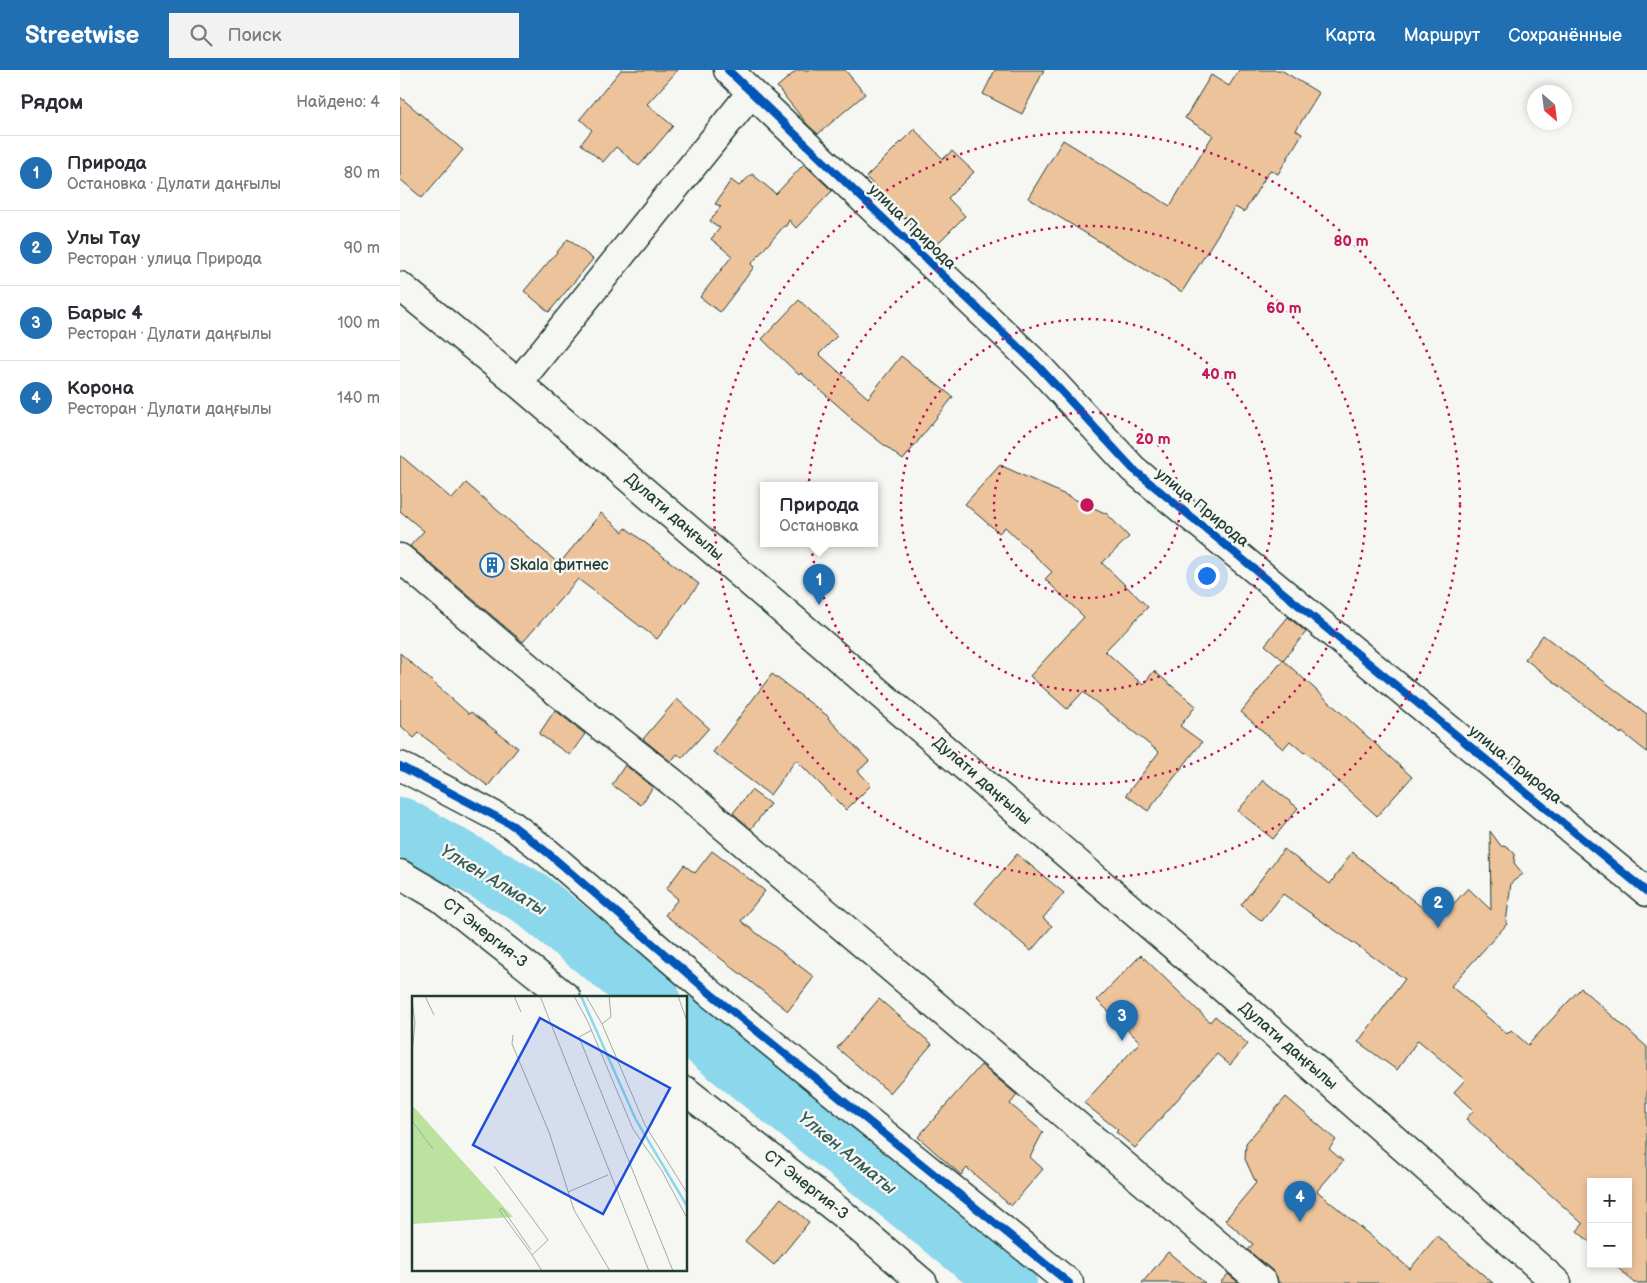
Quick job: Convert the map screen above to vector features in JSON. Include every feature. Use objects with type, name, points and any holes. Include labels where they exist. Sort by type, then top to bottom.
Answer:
[{"type":"street","name":"улица Природа","points":[[728,70],[1038,366],[1133,469],[1647,892]]},
{"type":"street","points":[[518,382],[751,93]]},
{"type":"street","name":"Дулати даңғылы","points":[[400,286],[518,382],[1224,989],[1557,1283]]},
{"type":"street","points":[[400,558],[551,687],[680,789],[1263,1283]]},
{"type":"street","points":[[400,766],[519,830],[711,994],[1069,1283]]},
{"type":"street","name":"СТ Энергия-3","points":[[400,874],[440,898],[565,996]]},
{"type":"street","name":"СТ Энергия-3","points":[[688,1093],[845,1216],[923,1283]]},
{"type":"building","points":[[621,70],[678,70],[647,104],[673,126],[639,166],[616,147],[603,162],[581,144],[592,130],[580,119]]},
{"type":"building","points":[[797,70],[845,70],[865,94],[818,134],[807,124],[777,87]]},
{"type":"building","points":[[995,70],[1044,70],[1022,114],[983,94]]},
{"type":"building","points":[[1239,70],[1281,70],[1319,93],[1296,130],[1302,134],[1278,174],[1270,170],[1244,212],[1235,207],[1182,292],[1028,198],[1063,140],[1170,206],[1213,135],[1185,118],[1211,75],[1229,86]]},
{"type":"building","points":[[400,97],[463,150],[422,198],[400,179]]},
{"type":"building","points":[[914,129],[943,159],[952,151],[974,172],[948,198],[965,216],[935,246],[866,177]]},
{"type":"building","points":[[804,164],[832,191],[796,228],[789,220],[786,226],[751,264],[754,267],[720,312],[700,297],[732,256],[711,239],[720,228],[710,221],[721,206],[715,204],[731,180],[739,186],[752,174],[776,194]]},
{"type":"building","points":[[568,239],[593,259],[549,312],[524,291]]},
{"type":"building","points":[[799,300],[837,336],[819,354],[868,398],[901,356],[953,397],[903,460],[851,419],[801,373],[799,375],[762,339]]},
{"type":"building","points":[[400,455],[452,499],[466,483],[559,564],[601,513],[623,532],[626,528],[699,584],[657,639],[578,579],[523,642],[410,546],[424,531],[400,511]]},
{"type":"building","points":[[1000,465],[1107,514],[1129,537],[1102,563],[1148,607],[1105,651],[1143,685],[1154,671],[1196,706],[1180,726],[1202,742],[1148,811],[1126,795],[1159,752],[1083,692],[1067,709],[1030,676],[1084,617],[1045,579],[1052,572],[1005,527],[999,533],[965,504]]},
{"type":"building","points":[[1288,617],[1306,632],[1283,660],[1265,645]]},
{"type":"building","points":[[1543,635],[1647,714],[1647,752],[1525,659]]},
{"type":"building","points":[[400,653],[469,714],[471,712],[518,748],[488,786],[419,733],[414,738],[400,725]]},
{"type":"building","points":[[1283,660],[1412,777],[1377,816],[1306,752],[1304,753],[1290,741],[1283,749],[1241,712]]},
{"type":"building","points":[[772,674],[829,717],[869,761],[858,771],[871,785],[846,810],[796,760],[770,795],[713,752]]},
{"type":"building","points":[[677,699],[709,728],[682,758],[677,754],[671,762],[643,739]]},
{"type":"building","points":[[555,710],[585,734],[570,755],[539,734]]},
{"type":"building","points":[[625,765],[653,787],[641,805],[612,785]]},
{"type":"building","points":[[1263,780],[1298,808],[1273,839],[1238,811]]},
{"type":"building","points":[[751,790],[770,804],[751,829],[733,813]]},
{"type":"building","points":[[1490,831],[1501,846],[1508,847],[1515,854],[1514,863],[1523,874],[1511,883],[1507,924],[1451,986],[1507,1034],[1511,1030],[1528,1045],[1581,988],[1647,1047],[1647,1283],[1634,1283],[1618,1268],[1632,1268],[1632,1178],[1587,1178],[1587,1240],[1577,1231],[1583,1224],[1466,1119],[1474,1110],[1454,1092],[1465,1080],[1418,1040],[1397,1070],[1358,1042],[1405,979],[1283,894],[1262,921],[1241,905],[1284,849],[1330,884],[1352,852],[1434,917],[1443,907],[1448,910],[1468,888],[1491,910]]},
{"type":"building","points":[[712,851],[765,891],[741,921],[814,977],[788,1011],[665,915],[678,899],[666,889],[684,865],[695,873]]},
{"type":"building","points":[[1017,854],[1064,893],[1043,918],[1052,926],[1031,951],[975,903]]},
{"type":"building","points":[[1141,955],[1210,1022],[1215,1016],[1248,1044],[1230,1065],[1217,1054],[1135,1148],[1116,1132],[1118,1130],[1084,1103],[1140,1042],[1097,1000]]},
{"type":"building","points":[[879,999],[932,1044],[890,1093],[837,1048]]},
{"type":"building","points":[[981,1065],[1017,1095],[1010,1104],[1043,1132],[1030,1157],[1043,1169],[1011,1206],[967,1168],[961,1175],[918,1137]]},
{"type":"building","points":[[1286,1097],[1336,1140],[1329,1149],[1343,1161],[1317,1191],[1410,1269],[1437,1236],[1493,1283],[1278,1283],[1273,1271],[1248,1250],[1253,1244],[1225,1220],[1256,1183],[1245,1159],[1246,1143]]},
{"type":"building","points":[[781,1198],[809,1222],[774,1265],[745,1241]]},
{"type":"building","points":[[1168,1252],[1205,1283],[1142,1283]]},
{"type":"building","points":[[1228,1274],[1239,1283],[1220,1283]]},
{"type":"waterway","name":"Үлкен Алматы","points":[[400,825],[530,898],[651,996]]},
{"type":"waterway","name":"Үлкен Алматы","points":[[688,1026],[1009,1283]]},
{"type":"cycle path","points":[[728,70],[1038,366],[1133,469],[1647,892]]},
{"type":"cycle path","points":[[400,766],[512,825],[548,853],[711,994],[1069,1283]]},
{"type":"place","name":"Skala фитнес","points":[[492,565]]},
{"type":"place","name":"Природа","points":[[819,605]]},
{"type":"place","name":"Улы Тау","points":[[1438,928]]},
{"type":"place","name":"Барыс 4","points":[[1122,1041]]},
{"type":"place","name":"Корона","points":[[1300,1222]]}]
